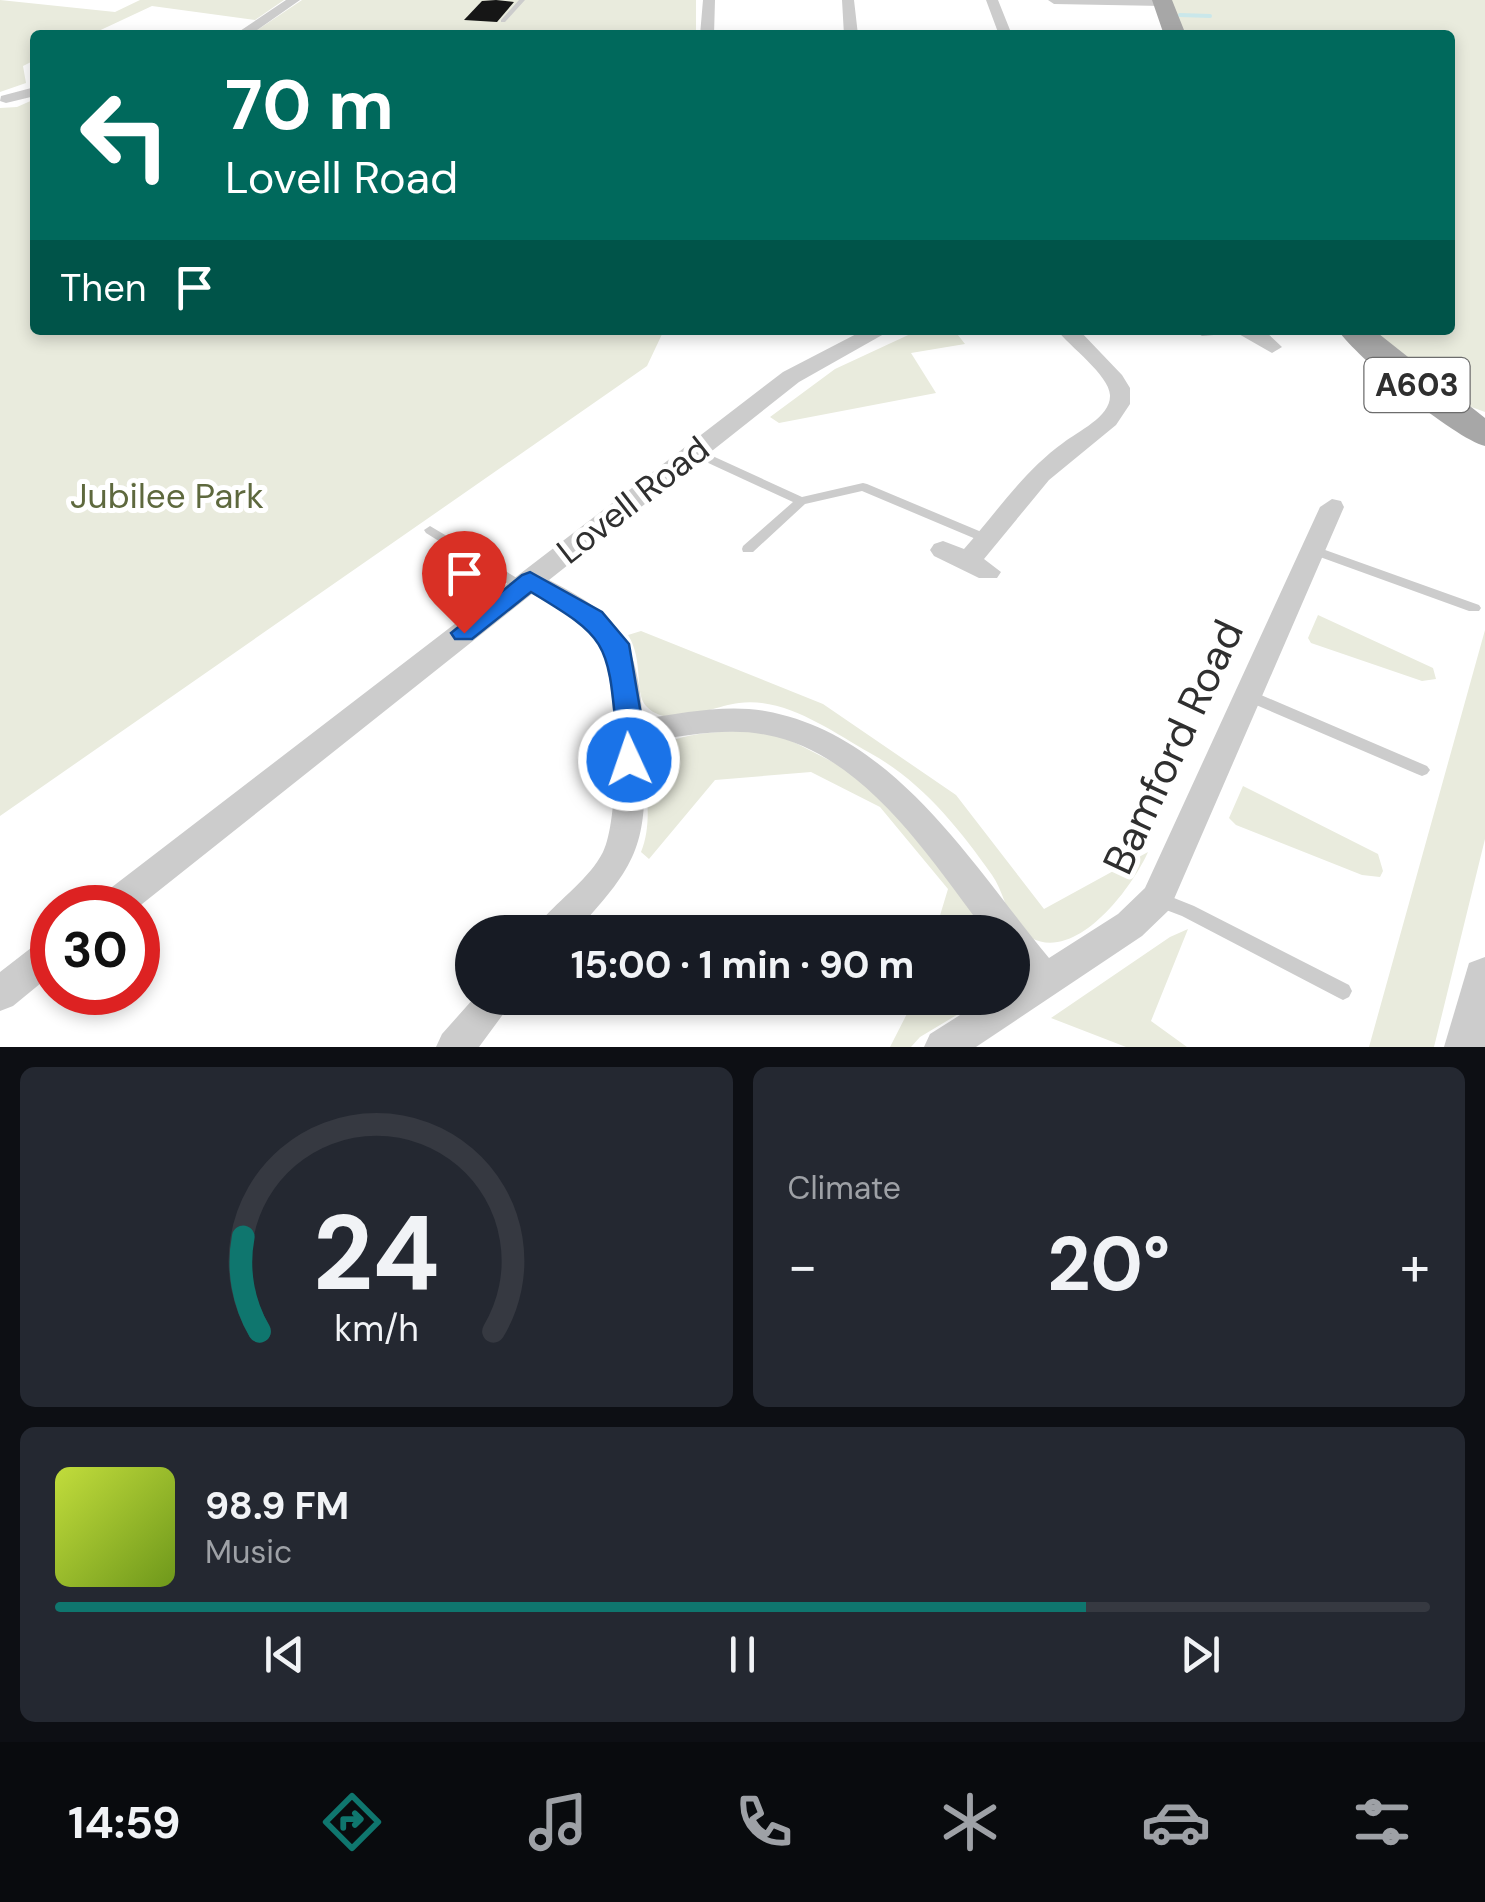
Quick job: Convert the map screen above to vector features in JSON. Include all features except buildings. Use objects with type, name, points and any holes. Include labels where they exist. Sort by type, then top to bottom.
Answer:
[{"type":"main road","points":[[1163,1],[1173,30]]},
{"type":"main road","name":"A603","points":[[1361,335],[1476,422]]},
{"type":"street","points":[[249,30],[294,0]]},
{"type":"street","points":[[706,30],[709,0]]},
{"type":"street","points":[[848,0],[850,30]]},
{"type":"street","points":[[992,0],[1003,30]]},
{"type":"street","points":[[1054,0],[1163,1]]},
{"type":"street","points":[[6,99],[30,92]]},
{"type":"street","name":"Lovell Road","points":[[141,885],[791,377],[870,335]]},
{"type":"street","points":[[943,550],[978,567],[988,539],[1043,472],[1104,424],[1117,408],[1122,395],[1116,382],[1072,335]]},
{"type":"street","points":[[1258,335],[1272,346]]},
{"type":"street","name":"Bamford Road","points":[[943,1047],[1130,925],[1156,899],[1332,508]]},
{"type":"street","points":[[526,584],[593,618],[616,644],[630,732],[628,816],[618,856],[568,915]]},
{"type":"street","points":[[630,732],[712,722],[783,726],[864,766],[891,790],[992,915]]},
{"type":"street","points":[[1030,962],[1044,980]]},
{"type":"street","points":[[0,994],[30,971]]},
{"type":"street","points":[[1468,1047],[1485,979]]},
{"type":"street","points":[[455,1047],[482,1015]]},
{"type":"lane","points":[[503,21],[522,0]]},
{"type":"lane","points":[[695,452],[801,501]]},
{"type":"lane","points":[[748,549],[801,501],[864,487],[988,539]]},
{"type":"lane","points":[[430,530],[526,584]]},
{"type":"lane","points":[[1314,550],[1474,608]]},
{"type":"lane","points":[[1248,695],[1422,770]]},
{"type":"lane","points":[[1156,899],[1188,910],[1343,991]]},
{"type":"green space","points":[[0,0],[115,12],[140,0],[284,0],[255,20],[152,6],[101,30],[30,30],[30,62],[23,66],[26,83],[0,92]]},
{"type":"green space","points":[[302,0],[696,0],[696,30],[257,30]]},
{"type":"green space","points":[[1168,0],[1485,0],[1485,412],[1463,404],[1371,335],[1455,335],[1455,30],[1180,30]]},
{"type":"green space","name":"Jubilee Park","points":[[30,101],[30,335],[662,335],[647,366],[0,816],[0,108]]},
{"type":"green space","points":[[908,335],[958,335],[965,344],[911,353],[936,393],[779,423],[770,417],[835,369]]},
{"type":"green space","points":[[1318,615],[1433,668],[1436,679],[1422,681],[1311,643],[1308,638]]},
{"type":"green space","points":[[1485,630],[1485,839],[1434,1047],[1369,1047]]},
{"type":"green space","points":[[641,631],[823,704],[956,795],[1044,909],[1148,852],[1116,901],[1084,931],[1049,943],[1031,938],[1030,915],[1011,915],[992,875],[952,823],[889,764],[807,718],[773,705],[739,703],[678,717],[655,713],[642,700],[636,655],[628,635]]},
{"type":"green space","points":[[748,730],[778,734],[868,780],[977,915],[940,915],[948,889],[880,807],[811,772],[715,780],[649,859],[641,852],[647,827],[647,765],[654,752],[666,744],[698,734]]},
{"type":"green space","points":[[1243,786],[1378,854],[1383,871],[1380,877],[1362,875],[1236,825],[1229,818]]},
{"type":"green space","points":[[1188,929],[1151,1021],[1187,1047],[1126,1047],[1051,1018],[1170,937]]},
{"type":"green space","points":[[906,1015],[957,1015],[920,1037],[911,1047],[890,1047]]},
{"type":"waterway","points":[[1180,15],[1210,16]]},
{"type":"route","points":[[464,633],[530,581],[593,618],[616,644],[630,732],[629,760]]}]
